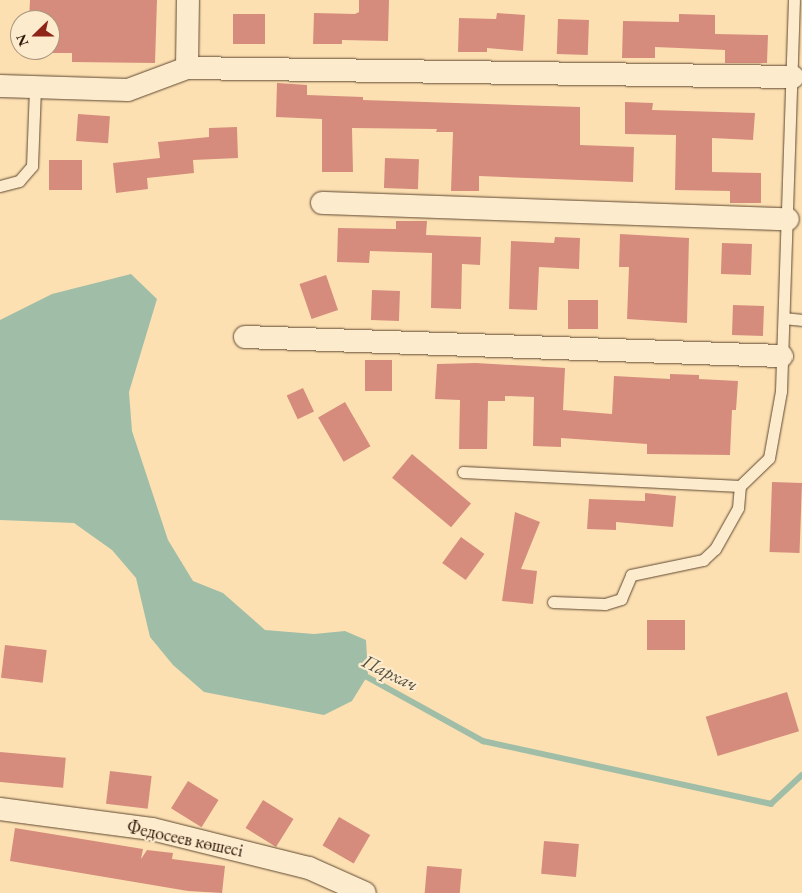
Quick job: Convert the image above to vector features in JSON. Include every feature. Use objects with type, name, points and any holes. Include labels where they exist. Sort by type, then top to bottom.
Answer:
[{"type":"street","points":[[187,68],[188,0]]},
{"type":"street","points":[[0,86],[128,90],[187,68],[797,77]]},
{"type":"street","points":[[322,203],[788,219]]},
{"type":"street","points":[[245,337],[782,356]]},
{"type":"street","name":"Федосеев көшесі","points":[[0,809],[152,828],[309,868],[365,893]]},
{"type":"lane","points":[[553,602],[605,604],[621,598],[631,575],[703,560],[715,549],[738,508],[740,486],[769,458],[781,391],[788,219],[797,77],[794,0]]},
{"type":"lane","points":[[0,186],[19,181],[32,166],[35,87]]},
{"type":"lane","points":[[784,318],[802,320]]},
{"type":"lane","points":[[463,472],[740,486]]},
{"type":"shaded area","points":[[131,274],[157,299],[129,392],[132,431],[168,540],[193,581],[223,593],[265,630],[314,634],[345,631],[366,640],[368,675],[352,701],[324,715],[204,692],[173,665],[150,637],[136,578],[112,550],[74,523],[0,520],[0,320],[52,294]]},
{"type":"building","points":[[30,0],[157,0],[155,63],[72,62],[72,53],[60,53],[60,10],[30,10]]},
{"type":"building","points":[[359,0],[389,0],[388,41],[342,40],[342,44],[313,44],[314,13],[355,14],[359,12]]},
{"type":"building","points":[[497,13],[525,15],[523,51],[487,48],[487,52],[458,52],[459,18],[496,19]]},
{"type":"building","points":[[233,14],[265,14],[265,44],[233,44]]},
{"type":"building","points":[[679,14],[715,15],[715,34],[768,35],[767,63],[725,63],[725,50],[655,47],[655,58],[622,58],[623,21],[679,22]]},
{"type":"building","points":[[558,19],[589,20],[588,55],[557,54]]},
{"type":"building","points":[[277,83],[307,85],[307,95],[363,97],[363,100],[580,107],[580,145],[634,147],[633,182],[479,176],[479,191],[451,191],[453,132],[436,132],[437,129],[352,128],[353,172],[322,172],[322,119],[276,117]]},
{"type":"building","points":[[625,102],[653,103],[652,110],[755,113],[753,140],[712,138],[712,172],[761,173],[761,203],[730,203],[730,191],[675,190],[676,135],[625,134]]},
{"type":"building","points":[[78,114],[110,116],[108,143],[76,141]]},
{"type":"building","points":[[237,127],[238,158],[193,160],[194,173],[147,178],[148,189],[116,193],[113,163],[160,158],[158,142],[209,137],[209,128]]},
{"type":"building","points":[[385,158],[419,159],[418,189],[384,188]]},
{"type":"building","points":[[49,160],[82,160],[82,190],[49,190]]},
{"type":"building","points":[[396,221],[427,221],[426,235],[481,237],[480,265],[462,264],[461,309],[431,308],[432,253],[370,251],[369,263],[337,262],[338,228],[396,229]]},
{"type":"building","points":[[620,234],[689,238],[687,323],[627,319],[629,267],[619,267]]},
{"type":"building","points":[[555,237],[580,238],[579,269],[539,267],[537,310],[509,309],[511,241],[554,243]]},
{"type":"building","points":[[722,243],[752,244],[751,275],[721,274]]},
{"type":"building","points":[[326,275],[338,310],[312,319],[300,284]]},
{"type":"building","points":[[372,290],[400,291],[399,321],[371,320]]},
{"type":"building","points":[[568,300],[598,300],[598,329],[568,329]]},
{"type":"building","points":[[733,305],[764,306],[763,336],[732,335]]},
{"type":"building","points":[[365,360],[392,360],[392,391],[365,391]]},
{"type":"building","points":[[476,363],[565,368],[563,410],[612,414],[614,376],[670,379],[670,374],[699,375],[699,379],[738,381],[736,410],[732,410],[730,455],[647,454],[647,444],[561,438],[561,447],[533,446],[534,397],[505,396],[505,401],[488,401],[487,449],[459,449],[460,400],[435,399],[437,364]]},
{"type":"building","points":[[303,388],[314,412],[298,419],[287,396]]},
{"type":"building","points":[[345,402],[370,446],[344,462],[318,418]]},
{"type":"building","points":[[412,454],[471,503],[451,527],[392,478]]},
{"type":"building","points":[[772,482],[802,483],[800,553],[770,552]]},
{"type":"building","points":[[645,493],[676,496],[673,527],[616,522],[616,530],[587,529],[589,499],[645,501]]},
{"type":"building","points":[[515,512],[540,522],[521,569],[537,571],[533,604],[502,601]]},
{"type":"building","points":[[461,537],[484,554],[466,580],[442,563]]},
{"type":"building","points":[[647,620],[685,620],[685,650],[647,650]]},
{"type":"building","points":[[5,645],[47,650],[43,683],[1,678]]},
{"type":"building","points":[[787,692],[799,731],[718,756],[706,717]]},
{"type":"building","points":[[0,752],[66,758],[63,788],[0,782]]},
{"type":"building","points":[[110,771],[152,776],[148,809],[106,804]]},
{"type":"building","points":[[188,781],[219,800],[202,827],[171,808]]},
{"type":"building","points":[[263,800],[294,819],[276,847],[246,828]]},
{"type":"building","points":[[339,817],[370,835],[354,864],[322,846]]},
{"type":"building","points":[[15,828],[143,849],[141,859],[147,850],[173,853],[172,859],[225,866],[222,893],[188,891],[10,861]]},
{"type":"building","points":[[544,841],[579,844],[576,877],[541,874]]},
{"type":"building","points":[[427,866],[462,869],[460,893],[425,893]]},
{"type":"waterway","name":"Пархач","points":[[360,673],[483,741],[771,804],[802,775]]}]
